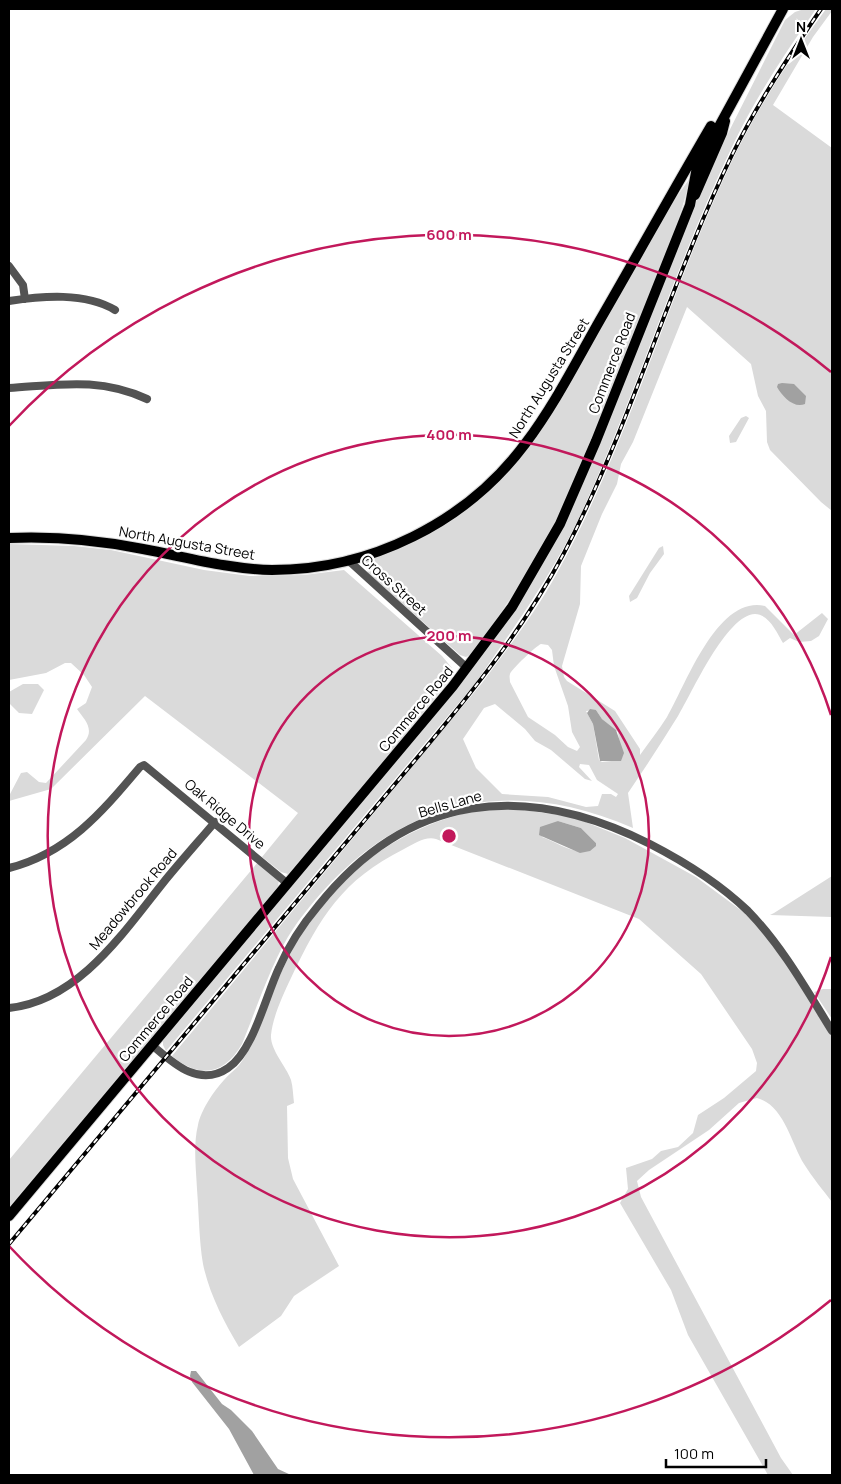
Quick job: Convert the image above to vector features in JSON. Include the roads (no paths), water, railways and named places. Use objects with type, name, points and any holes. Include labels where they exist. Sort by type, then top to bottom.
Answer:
[{"type":"main road","name":"Commerce Road","points":[[9,1216],[467,668],[518,597],[560,524],[600,432],[690,205],[697,167],[751,64],[783,9]]},
{"type":"main road","name":"North Augusta Street","points":[[9,538],[91,540],[248,569],[303,569],[348,560],[396,545],[435,525],[474,497],[512,460],[551,406],[731,90],[751,64]]},
{"type":"main road","points":[[690,205],[722,133],[728,107]]},
{"type":"main road","name":"North Augusta Street","points":[[666,207],[697,167]]},
{"type":"street","points":[[9,266],[20,280],[25,299]]},
{"type":"street","points":[[9,301],[25,299],[81,299],[103,303],[115,310]]},
{"type":"street","points":[[9,388],[77,382],[115,387],[147,399]]},
{"type":"street","name":"Cross Street","points":[[348,560],[467,668]]},
{"type":"street","name":"Oak Ridge Drive","points":[[9,868],[45,856],[78,835],[103,812],[140,767],[144,765],[288,884]]},
{"type":"street","name":"Bells Lane","points":[[152,1045],[179,1067],[197,1076],[209,1076],[230,1067],[243,1052],[289,947],[312,913],[342,879],[374,852],[418,826],[458,812],[497,805],[537,806],[592,819],[654,846],[712,882],[741,905],[767,932],[796,973],[832,1031]]},
{"type":"street","name":"Meadowbrook Road","points":[[9,1008],[44,998],[89,968],[117,940],[215,822]]},
{"type":"railway","points":[[9,1244],[450,718],[486,673],[535,603],[564,553],[610,455],[709,204],[732,155],[785,62],[821,9]]}]
